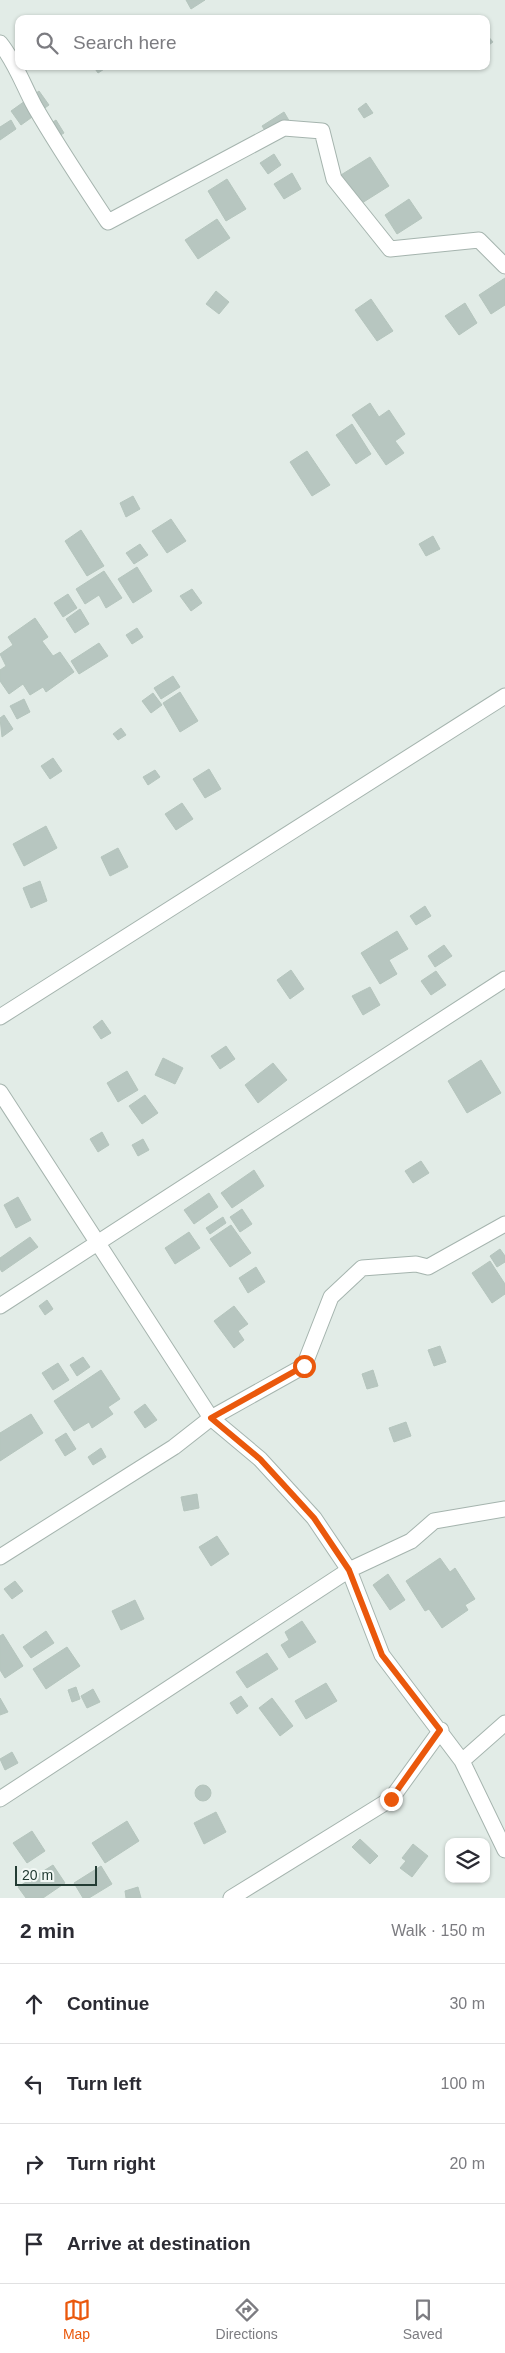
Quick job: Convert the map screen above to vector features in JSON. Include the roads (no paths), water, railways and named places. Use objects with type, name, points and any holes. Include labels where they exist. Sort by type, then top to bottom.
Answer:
[{"type":"street","points":[[0,43],[15,63]]},
{"type":"street","points":[[18,70],[32,101],[56,144],[108,222],[284,128],[322,131],[334,179],[390,249],[479,240],[505,266]]},
{"type":"street","points":[[0,1017],[505,696]]},
{"type":"street","points":[[0,1306],[505,980]]},
{"type":"street","points":[[0,1092],[211,1418],[260,1459],[314,1518],[349,1570],[382,1655],[462,1761],[505,1850]]},
{"type":"street","points":[[0,1557],[174,1447],[211,1418],[304,1366],[331,1297],[362,1268],[416,1264],[428,1267],[505,1224]]},
{"type":"street","points":[[0,1799],[349,1570],[411,1540],[434,1521],[505,1509]]},
{"type":"street","points":[[462,1761],[505,1724]]},
{"type":"street","points":[[232,1898],[391,1799],[440,1730]]}]
